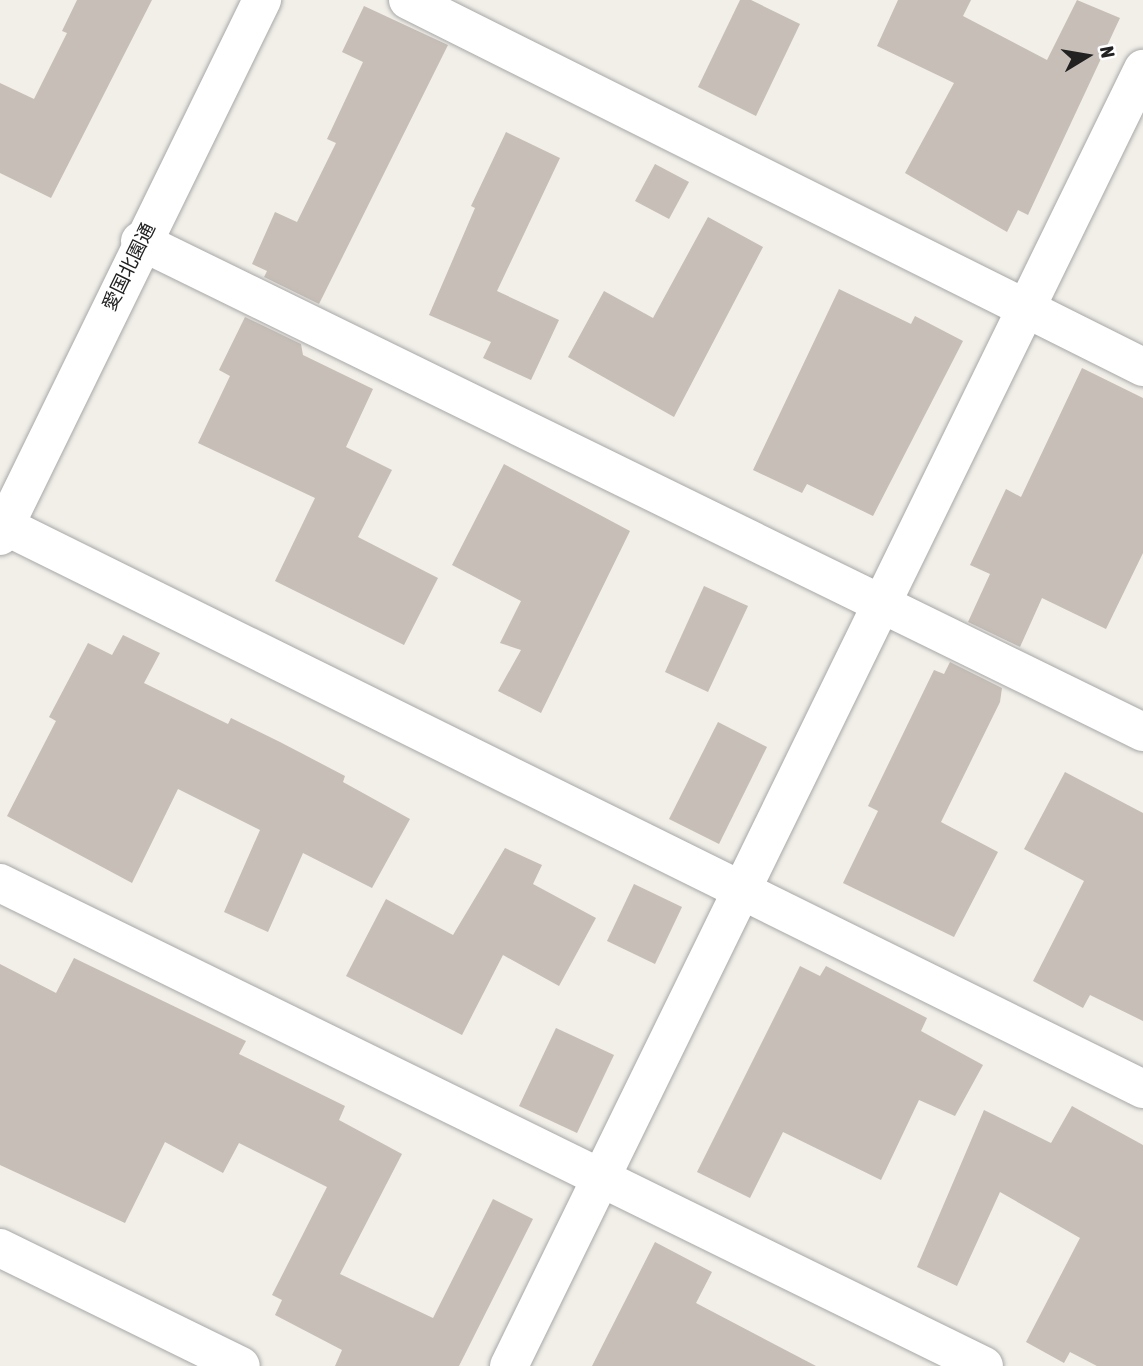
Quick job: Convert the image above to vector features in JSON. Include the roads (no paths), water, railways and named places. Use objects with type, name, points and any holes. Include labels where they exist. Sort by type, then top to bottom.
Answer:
[{"type":"street","name":"愛国北園通","points":[[2,531],[140,241],[262,0]]},
{"type":"street","points":[[408,0],[1143,366]]},
{"type":"street","points":[[509,1366],[742,891],[878,604],[1026,310],[1143,69]]},
{"type":"street","points":[[140,241],[1143,732]]},
{"type":"street","points":[[2,531],[1143,1089]]},
{"type":"street","points":[[0,883],[984,1366]]},
{"type":"street","points":[[0,1248],[241,1366]]}]
